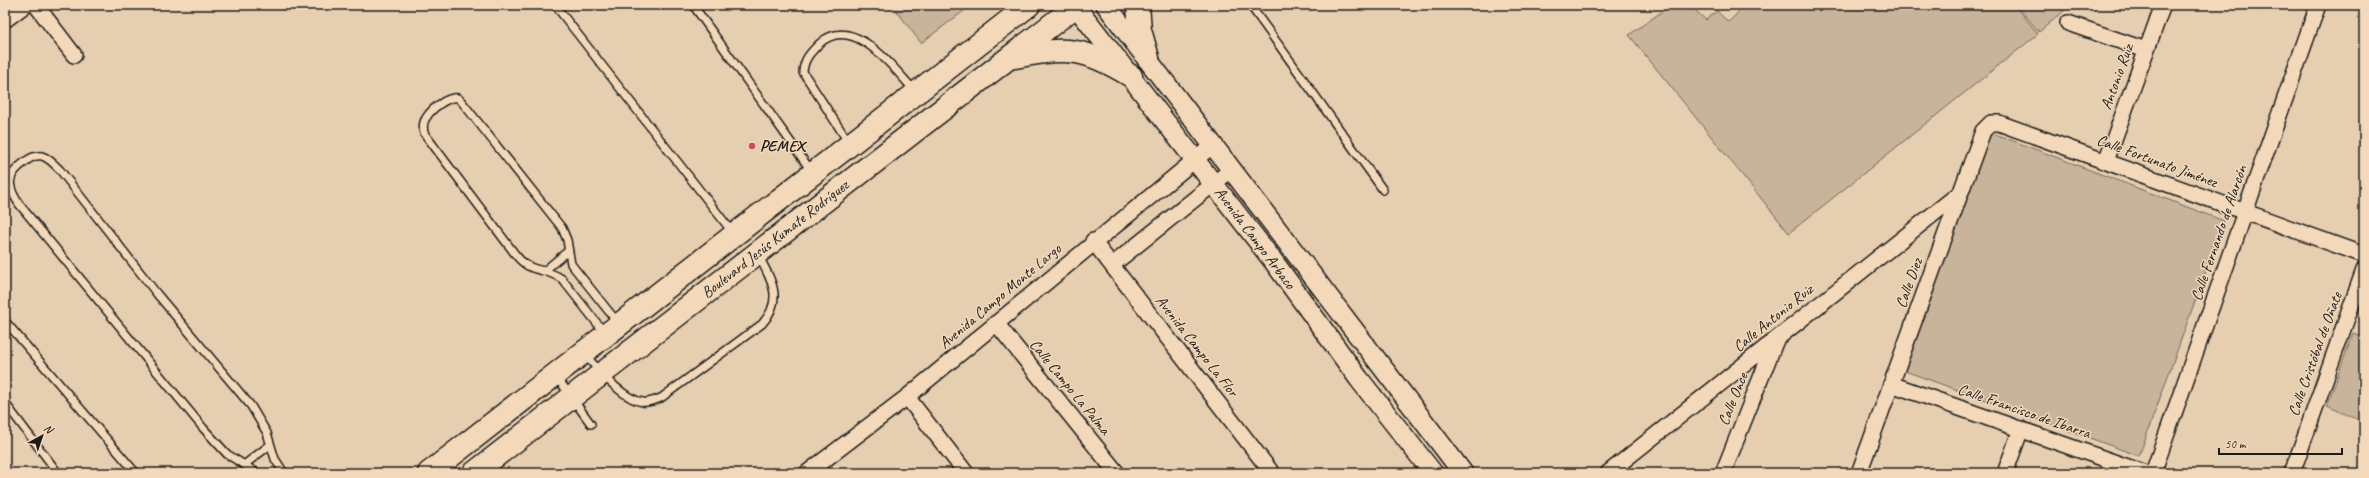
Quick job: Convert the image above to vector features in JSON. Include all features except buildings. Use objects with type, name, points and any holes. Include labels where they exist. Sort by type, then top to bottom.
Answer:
[{"type":"highway","name":"Boulevard Jesús Kumate Rodríguez","points":[[429,473],[1029,5]]},
{"type":"highway","name":"Boulevard Jesús Kumate Rodríguez","points":[[481,470],[571,398],[1076,5]]},
{"type":"highway","points":[[1138,5],[1140,30],[1148,58]]},
{"type":"highway","points":[[1008,59],[1046,50],[1081,52],[1108,62],[1131,76]]},
{"type":"street","points":[[5,20],[25,5]]},
{"type":"street","points":[[36,5],[74,55]]},
{"type":"street","name":"Avenida Campo Arbaco","points":[[1076,5],[1274,262],[1359,379],[1433,473]]},
{"type":"street","name":"Avenida Campo Arbaco","points":[[1106,5],[1148,58],[1463,473]]},
{"type":"street","name":"Antonio Ruiz","points":[[2106,162],[2163,5]]},
{"type":"street","name":"Calle Fernando de Alarcón","points":[[2153,473],[2318,5]]},
{"type":"street","points":[[2068,22],[2146,50]]},
{"type":"street","name":"Calle Diez","points":[[1859,473],[1983,131],[1991,123],[2006,126]]},
{"type":"street","name":"Calle Fortunato Jiménez","points":[[2006,126],[2364,254]]},
{"type":"street","name":"Avenida Campo Monte Largo","points":[[817,470],[1213,145]]},
{"type":"street","points":[[1112,265],[1232,169]]},
{"type":"street","name":"Calle Antonio Ruiz","points":[[1608,473],[1961,192]]},
{"type":"street","name":"Avenida Campo La Flor","points":[[1093,242],[1272,473]]},
{"type":"street","name":"Calle Cristóbal de Oñate","points":[[2292,473],[2364,270]]},
{"type":"street","name":"Calle Campo La Palma","points":[[996,323],[1117,473]]},
{"type":"street","name":"Calle Once","points":[[1723,473],[1776,339]]},
{"type":"street","name":"Calle Francisco de Ibarra","points":[[1891,384],[2145,473]]},
{"type":"street","points":[[907,397],[966,473]]},
{"type":"street","points":[[2005,473],[2021,429]]},
{"type":"lane","points":[[555,5],[734,235]]},
{"type":"lane","points":[[693,5],[813,174]]},
{"type":"lane","points":[[1250,5],[1384,190]]},
{"type":"lane","points":[[850,145],[803,72],[806,58],[821,43],[833,35],[844,33],[860,38],[882,57],[916,93]]},
{"type":"lane","points":[[458,98],[462,102],[562,228],[567,240],[571,264],[613,330],[562,279],[544,271],[535,270],[521,262],[428,140],[423,127],[426,118],[432,111],[450,99],[458,98]]},
{"type":"lane","points":[[257,473],[227,454],[204,429],[19,204],[10,185],[11,176],[15,168],[33,156],[43,156],[60,170],[157,294],[251,406],[266,433],[275,459],[284,473]]},
{"type":"lane","points":[[544,271],[568,251]]},
{"type":"lane","points":[[583,353],[602,374],[632,398],[643,402],[661,398],[762,324],[774,307],[775,297],[769,276],[757,254]]},
{"type":"lane","points":[[5,321],[136,473]]},
{"type":"lane","points":[[555,375],[591,424]]},
{"type":"lane","points":[[5,402],[58,473]]},
{"type":"lane","points":[[244,465],[270,445]]},
{"type":"shaded area","points":[[892,5],[972,5],[921,43]]},
{"type":"shaded area","points":[[1671,5],[1689,5],[1706,20],[1717,11],[1728,22],[1736,15],[1742,5],[2015,5],[2038,34],[1789,233],[1629,35]]},
{"type":"shaded area","points":[[2017,5],[2071,5],[2039,32]]},
{"type":"shaded area","points":[[1990,132],[2224,221],[2139,456],[1905,371]]},
{"type":"shaded area","points":[[2353,333],[2364,337],[2364,422],[2327,406]]},
{"type":"place","name":"PEMEX","points":[[752,146]]}]
